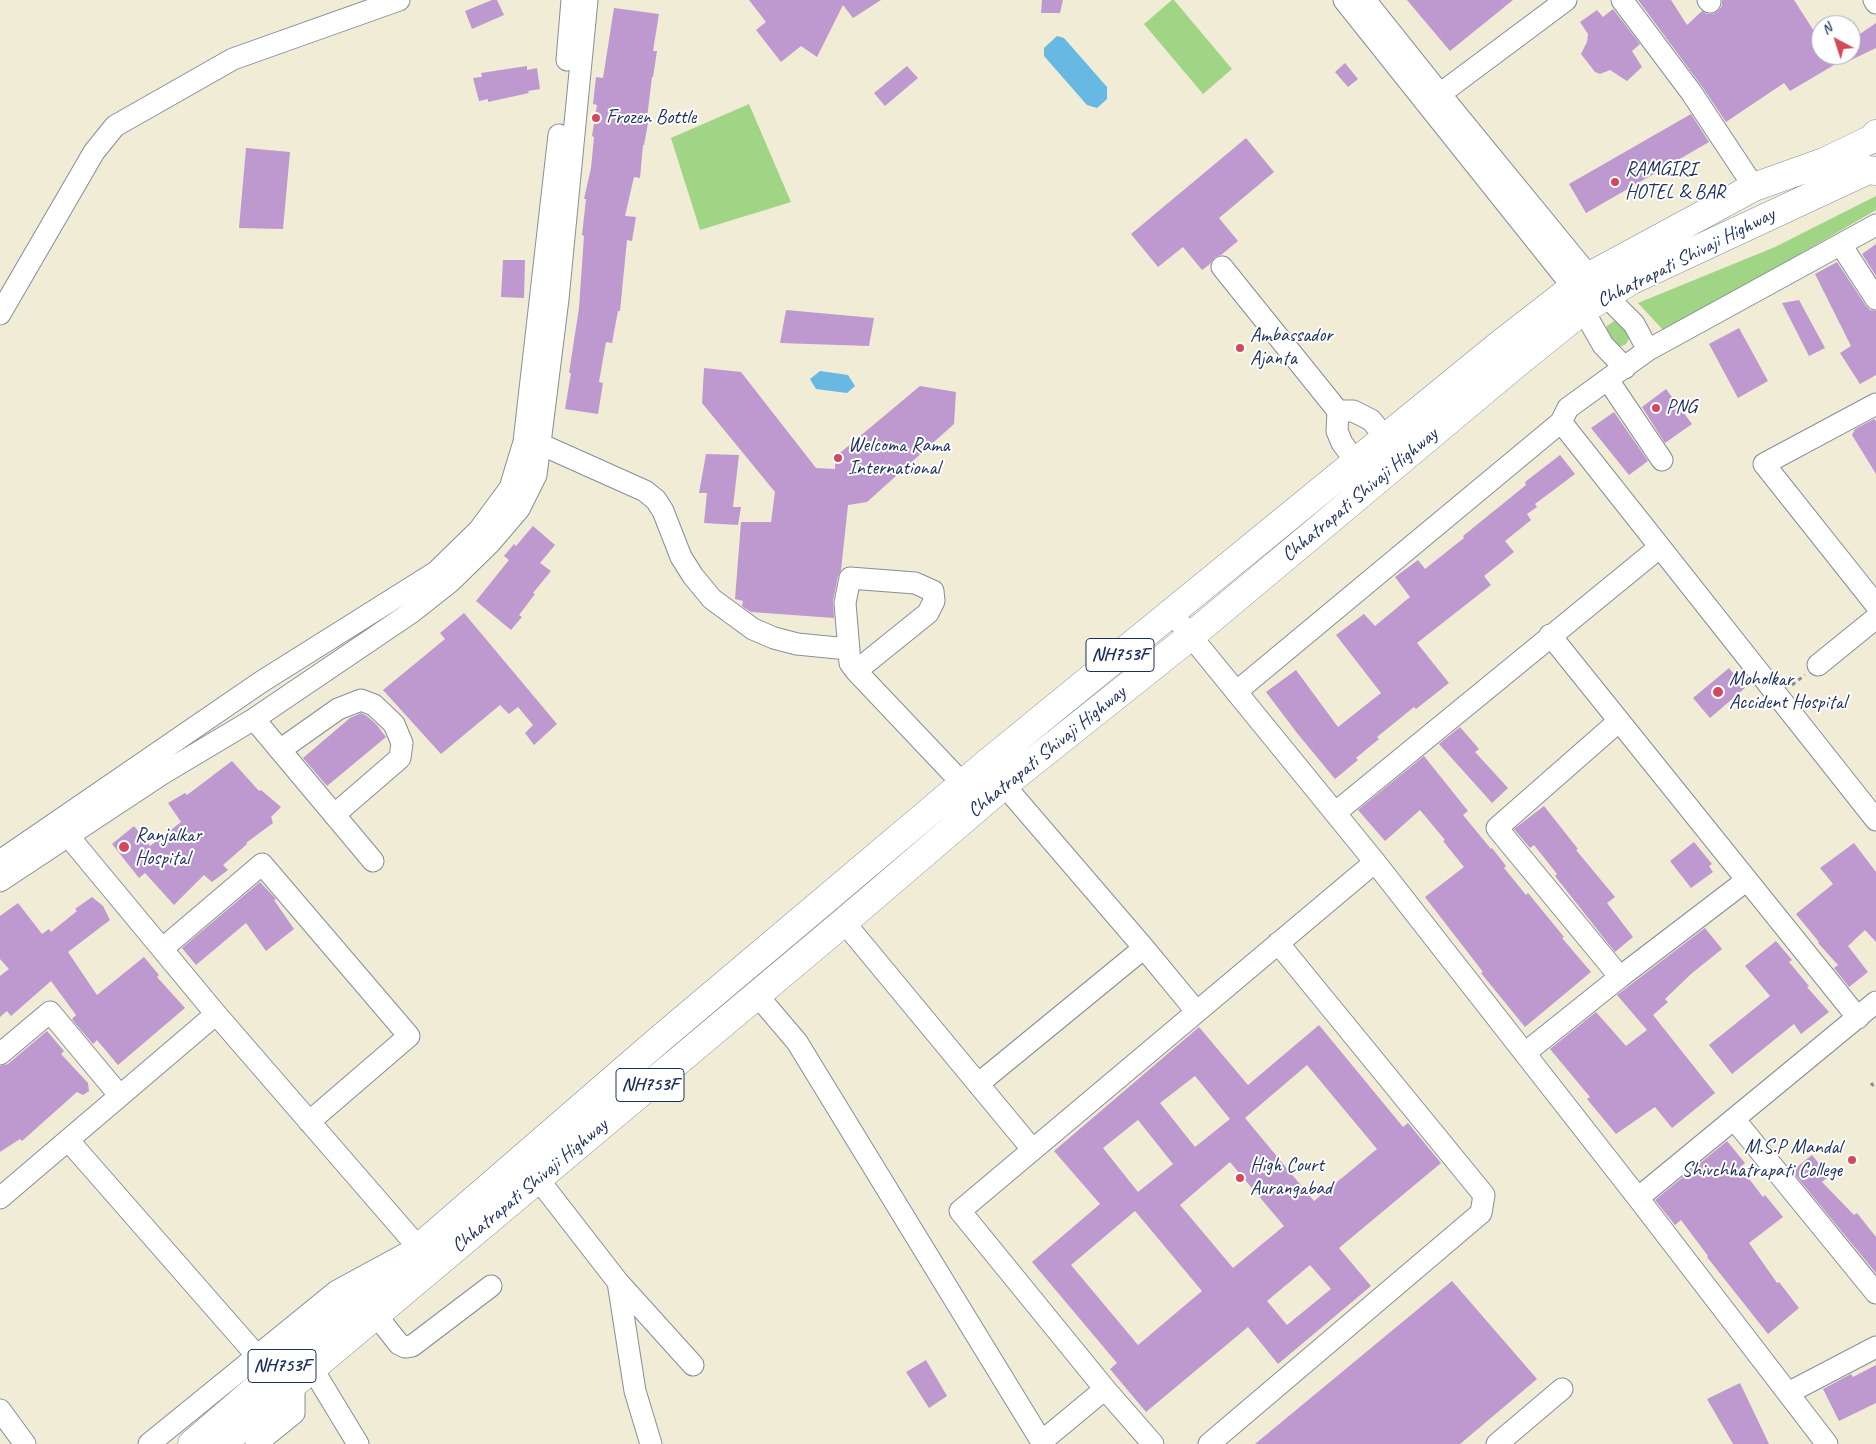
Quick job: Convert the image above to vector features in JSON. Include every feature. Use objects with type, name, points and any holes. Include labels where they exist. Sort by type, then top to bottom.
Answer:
[{"type":"highway","name":"Chhatrapati Shivaji Highway","points":[[418,1247],[660,1039],[963,784],[1499,345],[1588,293],[1754,187],[1824,162],[1874,137]]},
{"type":"highway","name":"Chhatrapati Shivaji Highway","points":[[303,1376],[844,922],[1004,785],[1191,636],[1516,364],[1588,293],[1632,280],[1872,170]]},
{"type":"highway","name":"NH753F","points":[[192,1444],[418,1247]]},
{"type":"highway","name":"NH753F","points":[[222,1444],[303,1376]]},
{"type":"street","points":[[0,314],[94,152],[116,126],[233,59],[399,0]]},
{"type":"street","points":[[0,880],[62,829],[261,682],[442,578],[490,543],[519,509],[536,475],[540,444],[572,0]]},
{"type":"street","points":[[0,861],[162,774],[254,719],[412,612],[442,578],[510,488],[524,442],[555,243],[587,0]]},
{"type":"street","points":[[1344,0],[1588,293],[1634,324],[1648,350]]},
{"type":"street","points":[[1365,0],[1440,94],[1588,293],[1603,344],[1616,374],[1662,460]]},
{"type":"street","points":[[1440,94],[1566,0]]},
{"type":"street","points":[[1622,0],[1691,92],[1754,187]]},
{"type":"street","points":[[1236,692],[1561,422],[1568,408],[1648,350],[1876,225]]},
{"type":"street","points":[[1841,245],[1876,299]]},
{"type":"street","points":[[1222,267],[1338,411],[1337,431],[1342,443],[1356,462]]},
{"type":"street","points":[[1876,404],[1764,464],[1876,605]]},
{"type":"street","points":[[1338,411],[1354,411],[1371,420],[1386,438]]},
{"type":"street","points":[[1561,422],[1876,820]]},
{"type":"street","points":[[540,444],[646,491],[656,500],[663,512],[680,557],[693,576],[712,599],[746,624],[774,638],[796,644],[848,649]]},
{"type":"street","points":[[1335,813],[1660,547]]},
{"type":"street","points":[[856,671],[928,613],[934,601],[932,591],[915,582],[850,578],[845,603],[850,663],[856,671],[963,784]]},
{"type":"street","points":[[1172,613],[1375,862],[1638,1198],[1827,1444]]},
{"type":"street","points":[[1818,664],[1876,618]]},
{"type":"street","points":[[1550,636],[1858,1018]]},
{"type":"street","points":[[280,750],[338,709],[361,700],[374,705],[394,724],[402,743],[400,758],[334,814]]},
{"type":"street","points":[[254,719],[373,861]]},
{"type":"street","points":[[1619,721],[1497,828],[1620,977]]},
{"type":"street","points":[[1004,785],[1196,1011]]},
{"type":"street","points":[[62,829],[216,1014],[418,1247],[337,1291],[150,1444]]},
{"type":"street","points":[[1153,1444],[1105,1389],[960,1210],[1375,862]]},
{"type":"street","points":[[162,949],[262,864],[409,1036],[309,1122]]},
{"type":"street","points":[[1525,1053],[1620,977],[1747,880]]},
{"type":"street","points":[[844,922],[1032,1149]]},
{"type":"street","points":[[1210,1444],[1481,1212],[1484,1195],[1278,943]]},
{"type":"street","points":[[978,1084],[1144,948]]},
{"type":"street","points":[[757,995],[797,1042],[1042,1443],[1105,1389]]},
{"type":"street","points":[[1638,1198],[1876,1002]]},
{"type":"street","points":[[0,1054],[50,1012],[120,1096]]},
{"type":"street","points":[[0,1198],[216,1014]]},
{"type":"street","points":[[1734,1119],[1876,1293]]},
{"type":"street","points":[[68,1140],[258,1357]]},
{"type":"street","points":[[538,1179],[618,1282],[693,1364]]},
{"type":"street","points":[[618,1282],[635,1391],[651,1444]]},
{"type":"street","points":[[376,1315],[399,1344],[405,1347],[412,1346],[492,1286]]},
{"type":"street","points":[[1788,1393],[1876,1347]]},
{"type":"street","points":[[256,1444],[294,1413],[303,1376]]},
{"type":"street","points":[[303,1376],[358,1444]]},
{"type":"street","points":[[1497,1444],[1562,1389]]},
{"type":"street","points":[[0,1410],[25,1444]]},
{"type":"path","points":[[1777,696],[1818,664]]},
{"type":"path","points":[[1871,1084],[1876,1089]]},
{"type":"green space","points":[[1174,0],[1232,69],[1203,94],[1144,24]]},
{"type":"green space","points":[[749,104],[791,202],[700,230],[671,138]]},
{"type":"green space","points":[[1876,196],[1876,210],[1665,332],[1638,303],[1775,247]]},
{"type":"green space","points":[[1614,321],[1623,322],[1630,337],[1626,344],[1618,347],[1605,330]]},
{"type":"water","points":[[1057,36],[1064,38],[1107,87],[1107,99],[1097,108],[1087,105],[1044,56],[1044,48]]},
{"type":"water","points":[[820,371],[848,375],[855,386],[847,393],[816,389],[810,379]]},
{"type":"building","points":[[492,0],[497,0],[504,15],[472,29],[465,11]]},
{"type":"building","points":[[749,0],[881,0],[853,18],[843,5],[817,57],[801,46],[781,62],[756,30],[766,22]]},
{"type":"building","points":[[1042,0],[1063,0],[1060,13],[1041,13]]},
{"type":"building","points":[[1407,0],[1513,0],[1450,51]]},
{"type":"building","points":[[1638,0],[1671,0],[1687,25],[1702,11],[1707,14],[1713,14],[1718,11],[1722,6],[1722,0],[1794,0],[1811,26],[1811,65],[1834,65],[1790,91],[1784,83],[1726,122]]},
{"type":"building","points":[[614,8],[659,14],[653,51],[657,51],[652,77],[647,118],[649,118],[643,145],[640,178],[634,177],[625,216],[636,217],[632,241],[627,240],[620,311],[618,311],[612,343],[606,342],[599,382],[603,383],[598,414],[565,409],[579,308],[584,236],[582,235],[586,199],[584,199],[591,168],[594,137],[592,136],[597,105],[593,104],[596,77],[603,78]]},
{"type":"building","points":[[1613,9],[1640,44],[1632,51],[1642,67],[1627,81],[1610,70],[1600,74],[1595,72],[1581,54],[1587,42],[1588,34],[1580,22],[1597,10],[1603,17]]},
{"type":"building","points":[[1876,23],[1876,48],[1861,55],[1861,33]]},
{"type":"building","points":[[1345,63],[1358,79],[1348,87],[1335,72]]},
{"type":"building","points":[[527,66],[527,70],[537,68],[540,89],[488,102],[488,99],[479,101],[473,78],[482,77],[481,73]]},
{"type":"building","points":[[907,66],[918,78],[885,106],[874,93]]},
{"type":"building","points":[[1691,114],[1709,142],[1586,213],[1569,184]]},
{"type":"building","points":[[1246,138],[1274,172],[1219,218],[1238,241],[1221,255],[1214,258],[1202,270],[1183,247],[1158,267],[1131,234]]},
{"type":"building","points":[[246,148],[290,152],[283,229],[239,228]]},
{"type":"building","points":[[1876,244],[1876,276],[1862,254]]},
{"type":"building","points":[[503,260],[525,260],[524,298],[501,297]]},
{"type":"building","points":[[1837,262],[1866,306],[1870,310],[1876,311],[1876,375],[1860,384],[1840,353],[1851,346],[1815,274]]},
{"type":"building","points":[[1799,300],[1825,348],[1809,356],[1782,303]]},
{"type":"building","points":[[786,310],[874,318],[869,346],[780,343]]},
{"type":"building","points":[[1739,328],[1768,381],[1738,398],[1709,344]]},
{"type":"building","points":[[704,368],[741,372],[816,468],[835,469],[835,457],[920,386],[956,392],[954,424],[867,502],[848,505],[841,570],[833,601],[834,618],[751,612],[742,606],[743,601],[735,599],[741,522],[771,522],[775,492],[702,403]]},
{"type":"building","points":[[1666,389],[1692,424],[1665,443],[1642,407]]},
{"type":"building","points":[[1614,412],[1648,461],[1629,475],[1591,428]]},
{"type":"building","points":[[1874,419],[1876,421],[1876,474],[1852,435],[1855,429]]},
{"type":"building","points":[[706,454],[739,455],[733,507],[741,507],[738,525],[704,523],[707,493],[699,493]]},
{"type":"building","points":[[1560,455],[1575,474],[1535,504],[1537,507],[1527,514],[1531,520],[1505,541],[1514,552],[1484,576],[1491,585],[1417,643],[1449,683],[1416,709],[1414,707],[1377,737],[1379,739],[1335,779],[1266,692],[1296,670],[1338,727],[1381,693],[1336,635],[1364,614],[1375,626],[1410,597],[1395,577],[1418,560],[1425,569],[1526,485],[1525,482]]},
{"type":"building","points":[[533,526],[555,545],[540,563],[551,571],[533,593],[535,594],[519,615],[522,617],[511,630],[476,601],[509,560],[504,556],[514,544],[516,546]]},
{"type":"building","points":[[464,613],[557,724],[534,745],[525,733],[533,725],[518,707],[509,714],[500,705],[441,754],[383,690],[445,639],[440,633]]},
{"type":"building","points":[[1729,668],[1745,688],[1710,718],[1693,698]]},
{"type":"building","points":[[361,713],[376,724],[386,737],[327,786],[303,758],[350,718]]},
{"type":"building","points":[[1460,727],[1479,749],[1475,752],[1508,788],[1492,803],[1439,744]]},
{"type":"building","points":[[1424,756],[1468,811],[1463,815],[1492,848],[1506,866],[1504,868],[1526,895],[1528,893],[1591,972],[1525,1027],[1481,973],[1483,972],[1425,897],[1464,867],[1443,841],[1445,840],[1420,810],[1385,841],[1358,810]]},
{"type":"building","points":[[232,761],[259,791],[261,790],[281,807],[271,817],[273,823],[246,843],[223,865],[228,870],[212,882],[204,875],[174,905],[145,873],[139,878],[112,844],[134,826],[150,846],[181,822],[168,803],[185,793],[187,795]]},
{"type":"building","points":[[1544,806],[1578,849],[1576,850],[1615,897],[1607,903],[1633,937],[1615,952],[1555,876],[1557,874],[1534,845],[1530,848],[1514,829]]},
{"type":"building","points":[[1694,842],[1712,864],[1709,866],[1713,872],[1691,888],[1670,861]]},
{"type":"building","points":[[1854,843],[1876,872],[1876,942],[1865,930],[1848,946],[1868,972],[1849,987],[1834,968],[1838,965],[1796,914],[1833,884],[1820,868]]},
{"type":"building","points":[[260,882],[276,899],[274,900],[294,929],[266,951],[246,923],[196,965],[182,948]]},
{"type":"building","points":[[92,897],[103,906],[110,920],[68,952],[97,995],[144,957],[159,975],[157,977],[185,1008],[118,1065],[97,1040],[93,1044],[74,1022],[72,1019],[76,1015],[51,981],[11,1016],[7,1011],[0,1017],[0,976],[9,969],[0,959],[0,916],[18,903],[42,934],[49,929],[51,932],[77,911],[75,909]]},
{"type":"building","points":[[1705,928],[1722,949],[1691,974],[1665,999],[1668,1002],[1653,1015],[1715,1093],[1672,1128],[1655,1107],[1616,1134],[1587,1099],[1590,1097],[1550,1049],[1596,1012],[1626,1046],[1647,1030],[1617,995]]},
{"type":"building","points":[[1776,941],[1792,960],[1789,962],[1809,986],[1807,987],[1829,1012],[1801,1034],[1794,1024],[1732,1074],[1709,1045],[1770,996],[1745,966]]},
{"type":"building","points":[[1319,1025],[1403,1127],[1408,1123],[1441,1163],[1339,1248],[1371,1286],[1278,1364],[1248,1327],[1146,1412],[1110,1369],[1117,1363],[1032,1262],[1100,1204],[1054,1151],[1199,1027],[1248,1085]],"holes":[[[1307,1065],[1377,1149],[1314,1201],[1245,1118]],[[1195,1076],[1230,1119],[1195,1147],[1160,1103]],[[1138,1120],[1173,1164],[1138,1192],[1103,1148]],[[1230,1162],[1284,1226],[1233,1268],[1180,1205]],[[1135,1211],[1202,1291],[1138,1345],[1071,1265]],[[1310,1265],[1331,1289],[1287,1325],[1267,1301]]]},
{"type":"building","points":[[47,1031],[64,1051],[61,1054],[88,1083],[89,1091],[83,1095],[77,1092],[22,1141],[20,1139],[0,1152],[0,1066],[8,1064]]},
{"type":"building","points":[[1727,1141],[1745,1163],[1740,1167],[1763,1197],[1765,1195],[1783,1217],[1749,1243],[1777,1283],[1779,1282],[1799,1308],[1768,1334],[1707,1257],[1681,1220],[1675,1225],[1655,1200]]},
{"type":"building","points":[[1812,1155],[1829,1176],[1822,1182],[1854,1215],[1857,1213],[1876,1237],[1876,1273],[1792,1171]]},
{"type":"building","points":[[1452,1281],[1537,1379],[1460,1444],[1255,1444]]},
{"type":"building","points":[[926,1360],[947,1396],[929,1408],[906,1372]]},
{"type":"building","points":[[1876,1365],[1876,1403],[1839,1421],[1823,1389],[1851,1374],[1853,1377]]},
{"type":"building","points":[[1740,1383],[1769,1444],[1733,1444],[1707,1399]]},
{"type":"place","name":"Frozen Bottle","points":[[596,118]]},
{"type":"place","name":"RAMGIRI HOTEL & BAR","points":[[1615,182]]},
{"type":"place","name":"Ambassador Ajanta","points":[[1240,348]]},
{"type":"place","name":"PNG","points":[[1656,408]]},
{"type":"place","name":"Welcoma Rama International","points":[[838,458]]},
{"type":"place","name":"Moholkar Accident Hospital","points":[[1718,692]]},
{"type":"place","name":"Ranjalkar Hospital","points":[[124,847]]},
{"type":"place","name":"M.S.P Mandal Shivchhatrapati College","points":[[1852,1160]]},
{"type":"place","name":"High Court Aurangabad","points":[[1240,1178]]}]
